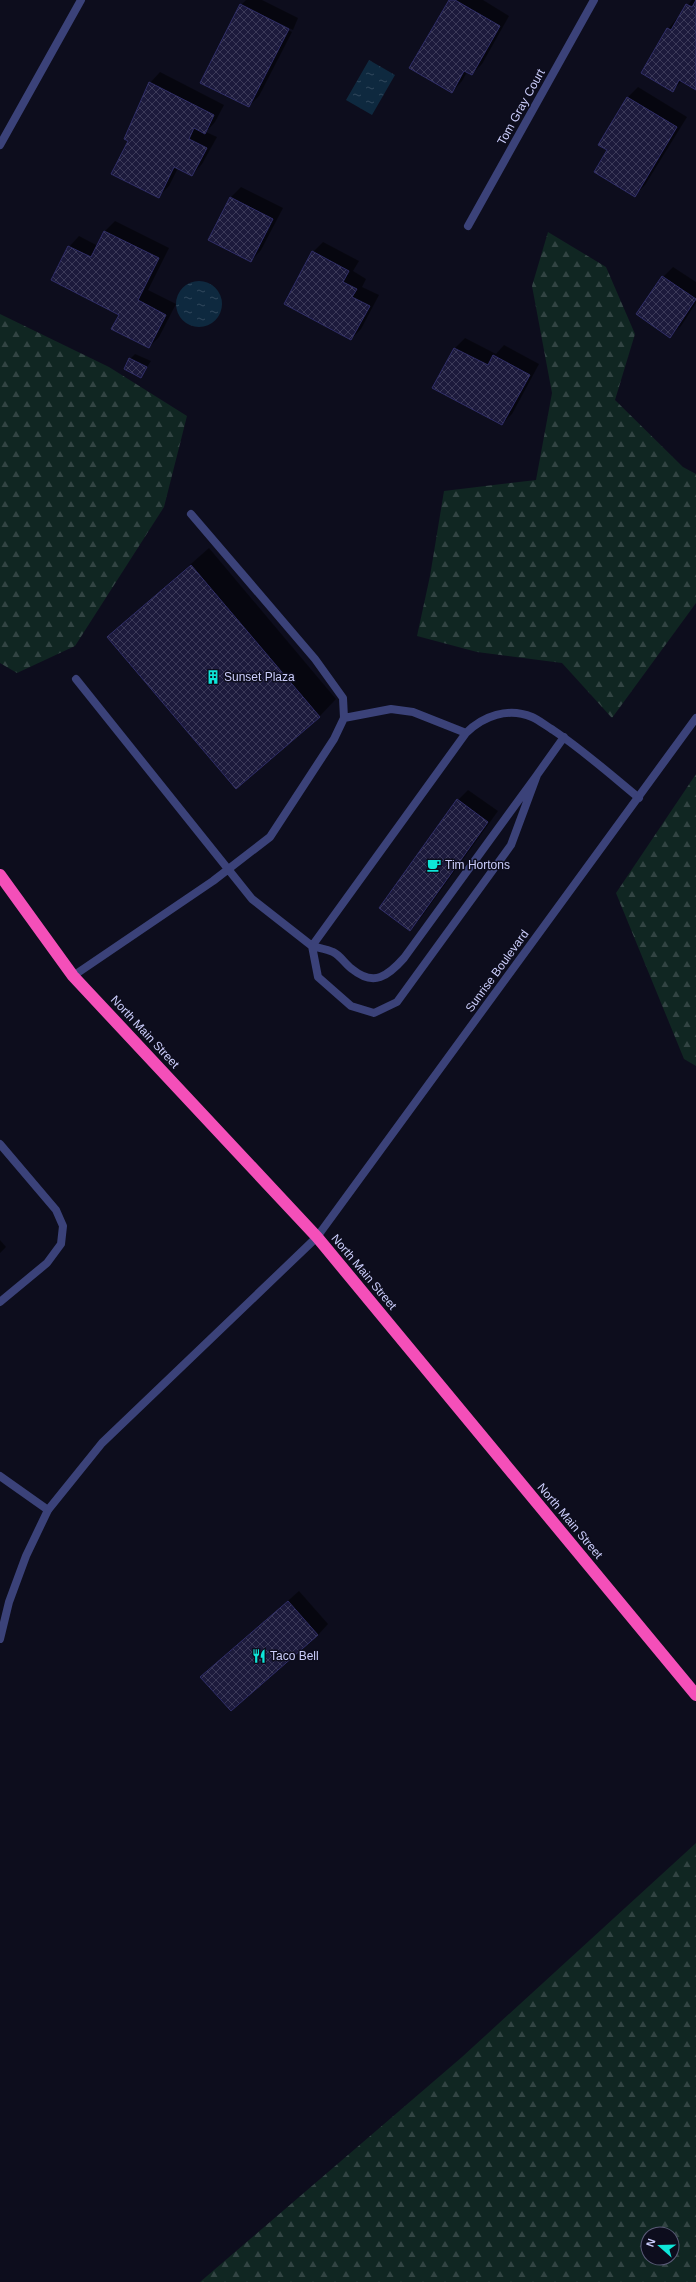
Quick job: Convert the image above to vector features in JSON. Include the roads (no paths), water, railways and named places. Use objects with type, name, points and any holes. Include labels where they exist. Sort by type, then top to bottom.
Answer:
[{"type":"highway","name":"North Main Street","points":[[0,875],[73,976],[317,1237],[696,1695]]},
{"type":"street","points":[[0,145],[81,0]]},
{"type":"street","name":"Tom Gray Court","points":[[468,226],[594,0]]},
{"type":"street","points":[[73,976],[227,870],[270,837],[334,739],[344,718],[343,698],[315,659],[191,514]]},
{"type":"street","points":[[76,679],[227,870],[252,899],[312,946],[334,952],[352,969],[363,976],[372,978],[382,977],[393,970],[404,958],[564,737]]},
{"type":"street","points":[[344,718],[391,709],[413,712],[466,733]]},
{"type":"street","points":[[537,775],[511,845],[397,1002],[374,1012],[351,1006],[318,977],[312,946],[466,733],[475,724],[495,714],[518,714],[532,717],[564,737],[639,798]]},
{"type":"street","name":"Sunrise Boulevard","points":[[0,1639],[9,1602],[26,1556],[48,1510],[102,1443],[317,1237],[696,718]]},
{"type":"street","points":[[0,1144],[56,1210],[63,1226],[61,1244],[47,1263],[0,1302]]},
{"type":"street","points":[[0,1476],[48,1510]]},
{"type":"water","points":[[369,60],[395,75],[372,115],[346,100]]},
{"type":"water","points":[[195,281],[203,281],[212,285],[218,291],[222,304],[218,317],[212,323],[203,327],[195,327],[186,323],[180,317],[176,308],[176,300],[180,291],[186,285]]},
{"type":"place","name":"Sunset Plaza","points":[[213,677]]},
{"type":"place","name":"Tim Hortons","points":[[434,865]]},
{"type":"place","name":"Taco Bell","points":[[259,1656]]}]
